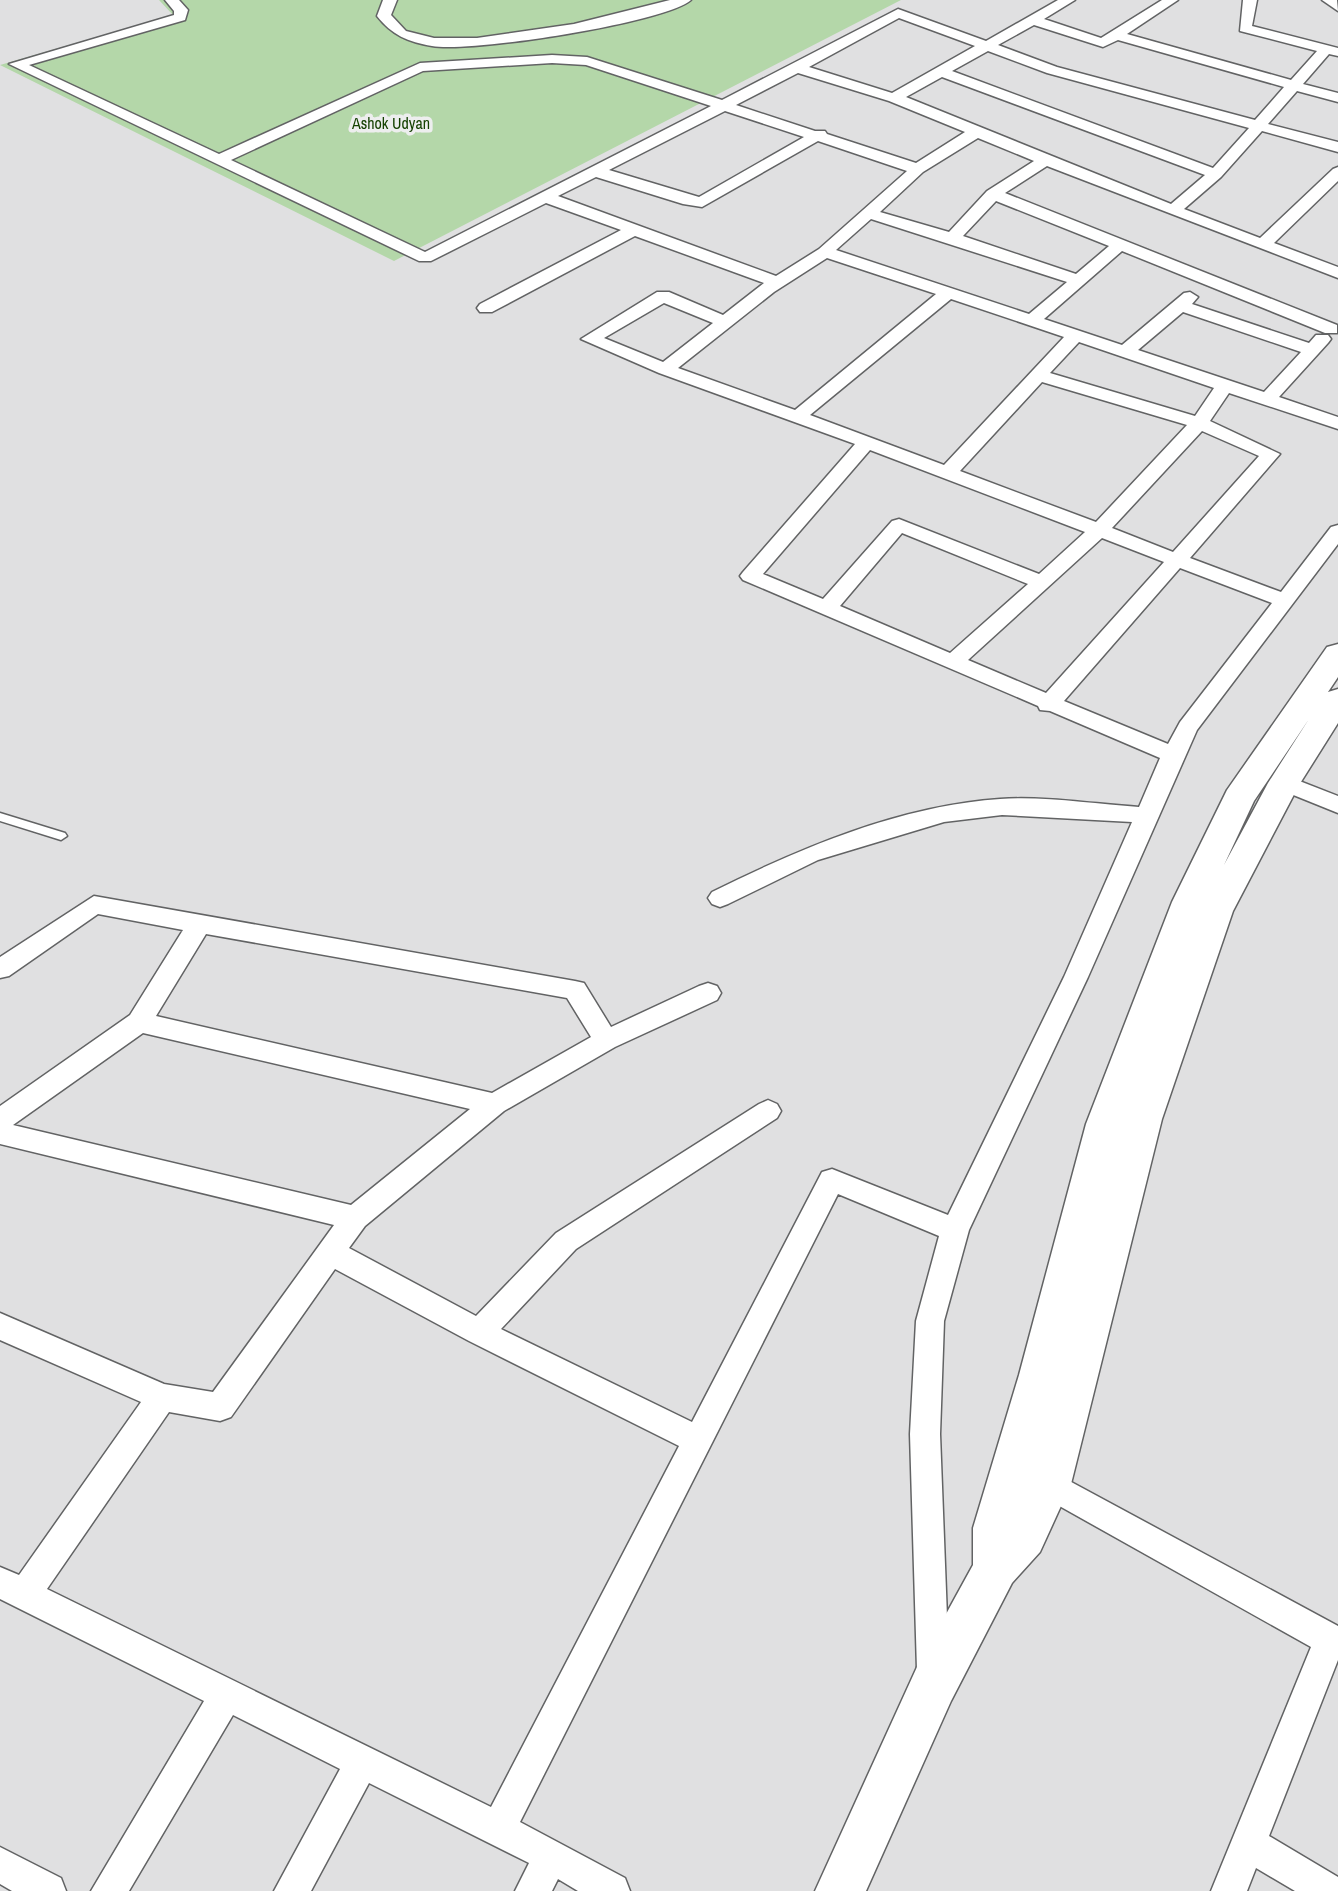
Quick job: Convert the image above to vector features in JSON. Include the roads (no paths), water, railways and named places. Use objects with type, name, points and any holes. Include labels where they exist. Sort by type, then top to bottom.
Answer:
[{"type":"main road","points":[[996,1568],[995,1528],[1040,1375],[1105,1124],[1189,902],[1239,798],[1338,654]]},
{"type":"main road","points":[[840,1891],[934,1684],[996,1568],[1024,1537],[1049,1484],[1143,1119],[1216,911],[1284,783],[1338,699]]},
{"type":"street","points":[[172,0],[181,10],[180,17],[16,64],[425,258],[797,68],[904,9],[1056,71],[1338,147]]},
{"type":"street","points":[[390,0],[384,16],[394,29],[429,40],[468,43],[545,35],[635,15],[684,0]]},
{"type":"street","points":[[894,99],[1068,0]]},
{"type":"street","points":[[1032,20],[1103,43],[1171,0]]},
{"type":"street","points":[[1250,0],[1245,28],[1332,50]]},
{"type":"street","points":[[1329,0],[1338,7]]},
{"type":"street","points":[[1116,35],[1338,98]]},
{"type":"street","points":[[1173,210],[1216,174],[1255,125],[1332,50]]},
{"type":"street","points":[[217,161],[405,72],[437,64],[570,59],[821,134],[918,169]]},
{"type":"street","points":[[797,68],[894,99],[1338,273]]},
{"type":"street","points":[[1013,99],[1056,71]]},
{"type":"street","points":[[941,72],[1216,174]]},
{"type":"street","points":[[665,369],[777,282],[825,252],[918,169],[976,132]]},
{"type":"street","points":[[595,171],[689,201],[702,202],[821,134]]},
{"type":"street","points":[[952,238],[993,194],[1046,160]]},
{"type":"street","points":[[1263,244],[1338,172]]},
{"type":"street","points":[[993,194],[1209,281],[1335,326],[1266,401]]},
{"type":"street","points":[[545,197],[777,282]]},
{"type":"street","points":[[870,214],[952,238],[1079,281]]},
{"type":"street","points":[[485,308],[634,230]]},
{"type":"street","points":[[1032,321],[1120,245]]},
{"type":"street","points":[[825,252],[1338,423]]},
{"type":"street","points":[[1124,353],[1209,281]]},
{"type":"street","points":[[798,416],[948,293]]},
{"type":"street","points":[[726,322],[663,296],[590,339],[1285,601]]},
{"type":"street","points":[[1180,306],[1312,350]]},
{"type":"street","points":[[946,474],[1075,336]]},
{"type":"street","points":[[1038,375],[1199,423],[1271,454],[1179,561],[1048,705]]},
{"type":"street","points":[[952,663],[1098,531],[1199,423],[1224,387]]},
{"type":"street","points":[[867,442],[750,576],[1048,705],[1173,755]]},
{"type":"street","points":[[827,609],[899,525],[1042,582]]},
{"type":"street","points":[[934,1684],[925,1434],[930,1321],[954,1230],[1076,976],[1173,755],[1188,727],[1338,531]]},
{"type":"street","points":[[1284,783],[1338,805]]},
{"type":"street","points":[[720,898],[810,854],[943,814],[1002,807],[1147,815]]},
{"type":"street","points":[[0,970],[94,905],[575,990],[606,1040]]},
{"type":"street","points":[[0,1120],[138,1022],[200,923]]},
{"type":"street","points":[[0,1326],[162,1397],[220,1407],[355,1217],[495,1104],[606,1040],[708,993]]},
{"type":"street","points":[[138,1022],[495,1104]]},
{"type":"street","points":[[479,1332],[566,1241],[768,1111]]},
{"type":"street","points":[[0,1133],[355,1217]]},
{"type":"street","points":[[498,1829],[832,1180],[954,1230]]},
{"type":"street","points":[[330,1252],[479,1332],[698,1440]]},
{"type":"street","points":[[162,1397],[12,1588],[552,1856],[612,1891]]},
{"type":"street","points":[[1049,1484],[1334,1642],[1229,1891]]},
{"type":"street","points":[[109,1891],[227,1694]]},
{"type":"street","points":[[292,1891],[362,1762]]},
{"type":"street","points":[[1248,1843],[1328,1891]]},
{"type":"street","points":[[533,1891],[552,1856]]},
{"type":"street","points":[[0,1865],[48,1891]]},
{"type":"lane","points":[[0,817],[61,836]]},
{"type":"park label","name":"Ashok Udyan","points":[[391,123]]}]
